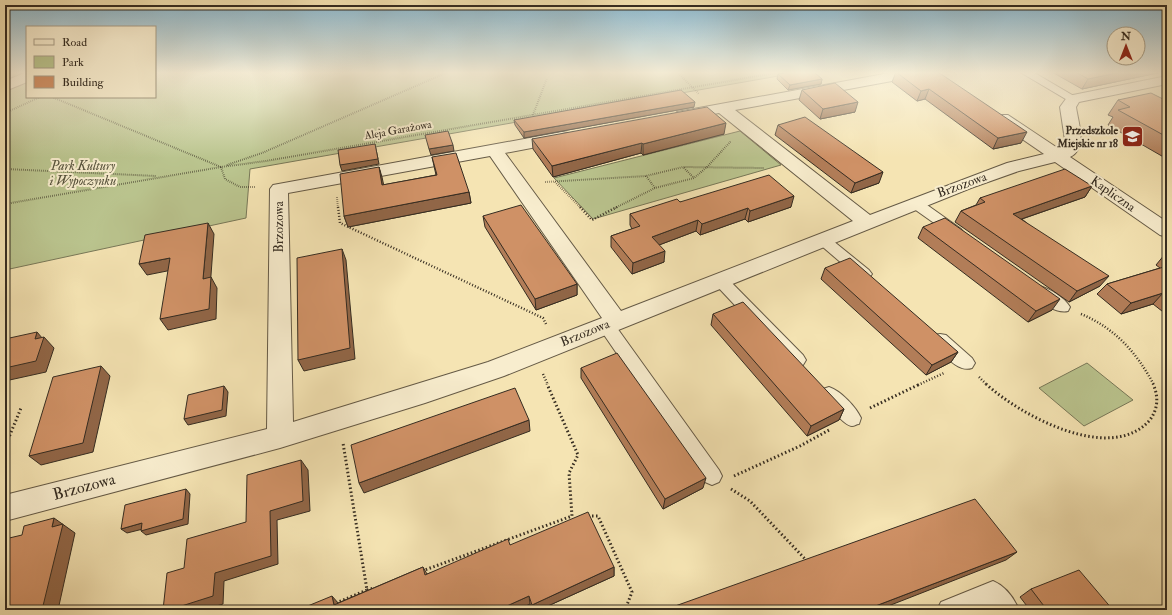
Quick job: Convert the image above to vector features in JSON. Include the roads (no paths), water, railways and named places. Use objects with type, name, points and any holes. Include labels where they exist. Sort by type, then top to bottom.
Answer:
[{"type":"street","points":[[666,118],[762,101]]},
{"type":"street","name":"Brzozowa","points":[[5,508],[280,437],[425,393],[496,369],[822,239],[986,176],[1058,156],[1069,151],[1073,140],[1068,108],[1072,101]]},
{"type":"street","points":[[717,109],[867,222]]},
{"type":"street","points":[[992,111],[1058,156]]},
{"type":"street","name":"Brzozowa","points":[[280,437],[279,189],[580,134]]},
{"type":"street","name":"Brzozowa","points":[[494,150],[611,323]]},
{"type":"street","name":"Kapliczna","points":[[1058,156],[1167,231]]},
{"type":"lane","points":[[915,203],[965,238]]},
{"type":"lane","points":[[822,239],[876,284]]},
{"type":"lane","points":[[720,280],[852,418]]},
{"type":"lane","points":[[1030,284],[1062,307]]},
{"type":"lane","points":[[611,323],[717,479]]},
{"type":"lane","points":[[930,331],[966,363]]},
{"type":"lane","points":[[949,610],[993,592],[1007,610]]},
{"type":"place","name":"Przedszkole Miejskie nr 18","points":[[1133,136]]},
{"type":"park label","name":"Park Kultury i Wypoczynku","points":[[83,174]]}]
